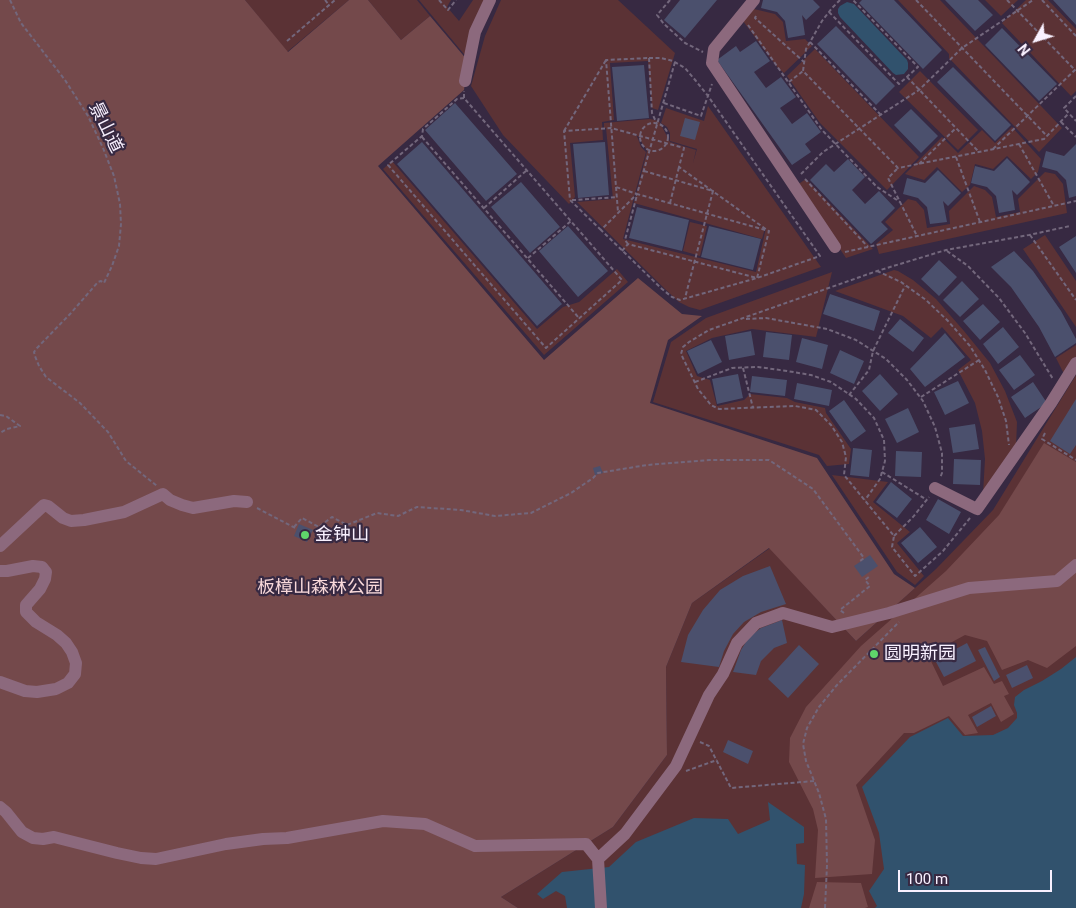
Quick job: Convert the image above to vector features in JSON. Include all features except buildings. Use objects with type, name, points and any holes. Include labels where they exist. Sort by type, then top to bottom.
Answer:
[{"type":"street","points":[[465,81],[475,32],[490,0]]},
{"type":"street","points":[[756,4],[742,16],[714,49],[712,63],[835,247]]},
{"type":"street","points":[[935,488],[977,509],[1076,363]]},
{"type":"street","points":[[0,546],[44,505],[71,521],[124,512],[163,494],[170,500],[193,508],[234,501],[247,502]]},
{"type":"street","points":[[598,859],[625,834],[676,766],[709,696],[723,674],[737,643],[756,624],[783,613],[832,627],[890,613],[969,588],[1057,581],[1076,565]]},
{"type":"street","points":[[0,571],[34,566],[42,567],[46,572],[45,579],[40,589],[26,606],[26,612],[36,622],[66,643],[76,663],[75,674],[68,683],[56,688],[37,692],[26,691],[0,682]]},
{"type":"street","points":[[0,807],[22,832],[33,838],[54,837],[117,853],[156,859],[226,844],[287,838],[383,821],[425,824],[475,846],[586,844],[598,859],[601,908]]},
{"type":"path","name":"景山道","points":[[10,0],[21,23],[65,80],[88,116],[114,176],[120,204],[120,246],[104,283],[98,282],[37,348],[34,352],[35,356],[46,377],[80,402],[108,432],[126,461],[154,482],[163,494]]},
{"type":"path","points":[[325,0],[329,5]]},
{"type":"path","points":[[287,41],[335,0]]},
{"type":"path","points":[[439,0],[448,10],[456,0]]},
{"type":"path","points":[[670,0],[657,15],[685,43],[706,52]]},
{"type":"path","points":[[789,82],[803,71],[806,49],[822,21],[839,0]]},
{"type":"path","points":[[829,12],[899,84],[918,67],[853,0]]},
{"type":"path","points":[[916,0],[1047,136]]},
{"type":"path","points":[[993,149],[1076,70],[1007,0]]},
{"type":"path","points":[[868,247],[800,175],[823,152],[919,90],[962,48],[1033,0]]},
{"type":"path","points":[[1042,0],[1076,36]]},
{"type":"path","points":[[756,4],[755,18],[804,62]]},
{"type":"path","points":[[742,16],[822,130],[878,187],[900,202]]},
{"type":"path","points":[[810,42],[882,115]]},
{"type":"path","points":[[649,58],[652,112],[657,124]]},
{"type":"path","points":[[661,58],[675,62],[685,68],[708,96],[820,256],[757,278],[685,299],[680,300],[672,297],[662,289],[570,200],[564,131],[606,60],[661,58]]},
{"type":"path","points":[[606,60],[618,213]]},
{"type":"path","points":[[675,62],[625,240],[628,244],[757,278]]},
{"type":"path","points":[[663,103],[701,116],[717,70]]},
{"type":"path","points":[[803,71],[898,168]]},
{"type":"path","points":[[907,77],[979,152]]},
{"type":"path","points":[[464,98],[457,99],[423,129],[422,136],[388,165],[546,348],[622,280],[464,98],[465,81]]},
{"type":"path","points":[[1076,96],[1064,108],[1076,120]]},
{"type":"path","points":[[917,236],[888,178],[898,168],[1044,139],[1069,113]]},
{"type":"path","points":[[1061,122],[1076,137]]},
{"type":"path","points":[[657,124],[665,128],[668,136],[667,143],[663,148],[654,151],[642,144],[640,136],[648,125],[657,124]]},
{"type":"path","points":[[564,131],[611,128],[684,148],[669,204]]},
{"type":"path","points":[[919,164],[956,128]]},
{"type":"path","points":[[422,136],[579,318]]},
{"type":"path","points":[[1019,144],[1054,206]]},
{"type":"path","points":[[956,157],[980,222]]},
{"type":"path","points":[[678,167],[769,231]]},
{"type":"path","points":[[484,208],[527,170]]},
{"type":"path","points":[[644,171],[713,191]]},
{"type":"path","points":[[616,188],[769,231]]},
{"type":"path","points":[[685,299],[713,191]]},
{"type":"path","points":[[601,230],[637,194]]},
{"type":"path","points":[[570,200],[616,197]]},
{"type":"path","points":[[835,247],[840,253],[1076,201]]},
{"type":"path","points":[[528,258],[571,221]]},
{"type":"path","points":[[894,536],[844,475],[846,457],[842,442],[831,425],[816,410],[795,406],[719,409],[711,405],[698,389],[682,354],[683,347],[688,342],[710,330],[877,271],[946,250],[1070,226]]},
{"type":"path","points":[[757,278],[769,231]]},
{"type":"path","points":[[1030,235],[1076,300]]},
{"type":"path","points":[[622,250],[628,244]]},
{"type":"path","points":[[946,250],[968,266],[999,298],[1026,333],[1059,390]]},
{"type":"path","points":[[877,271],[926,300],[970,346],[985,370],[998,397],[1006,421],[1010,462]]},
{"type":"path","points":[[849,395],[870,370],[873,351],[905,286]]},
{"type":"path","points":[[744,319],[766,318],[827,329],[856,340],[886,359],[924,401],[936,427],[942,453],[942,473],[935,488],[926,500],[913,517],[894,536],[892,547],[915,576],[943,551],[977,509]]},
{"type":"path","points":[[921,398],[978,360]]},
{"type":"path","points":[[695,382],[732,368],[758,367],[786,370],[831,382],[856,399],[874,418],[884,440],[885,461],[880,479],[865,500]]},
{"type":"path","points":[[743,368],[753,408]]},
{"type":"path","points":[[0,415],[6,416],[20,426],[0,433]]},
{"type":"path","points":[[1047,430],[1042,439],[1076,460]]},
{"type":"path","points":[[294,527],[302,518],[319,528],[332,517],[347,525],[377,513],[398,516],[417,507],[461,510],[495,516],[531,513],[571,493],[598,473],[647,465],[709,460],[769,460],[813,489],[864,558],[860,562]]},
{"type":"path","points":[[882,472],[926,500]]},
{"type":"path","points":[[247,502],[297,529]]},
{"type":"path","points":[[856,621],[840,610],[870,586],[865,580],[870,576]]},
{"type":"path","points":[[825,908],[827,865],[826,819],[819,793],[806,761],[803,744],[807,728],[819,708],[837,685],[900,622]]},
{"type":"path","points":[[690,737],[709,746],[731,788],[814,781]]},
{"type":"path","points":[[666,779],[717,760]]},
{"type":"shaded area","points":[[245,0],[349,0],[287,52]]},
{"type":"shaded area","points":[[368,0],[417,0],[430,16],[401,40]]},
{"type":"shaded area","points":[[419,0],[451,0],[447,7],[459,21],[473,0],[489,0],[468,59]]},
{"type":"shaded area","points":[[501,0],[618,0],[675,53],[658,110],[652,108],[648,61],[610,63],[614,120],[602,122],[603,140],[570,143],[575,197],[569,204],[503,135],[471,86],[485,36]]},
{"type":"shaded area","points":[[898,0],[940,0],[1062,128],[1039,152],[949,58],[949,54]]},
{"type":"shaded area","points":[[985,0],[1018,0],[1001,16]]},
{"type":"shaded area","points":[[1026,0],[1048,0],[1076,29],[1076,91],[1071,96],[1002,23]]},
{"type":"shaded area","points":[[754,9],[775,14],[783,22],[786,41],[805,39],[812,46],[784,73],[778,68],[743,21]]},
{"type":"shaded area","points":[[815,49],[919,157],[887,190],[820,123],[787,76]]},
{"type":"shaded area","points":[[920,71],[978,130],[958,150],[899,92]]},
{"type":"shaded area","points":[[708,106],[821,267],[700,310],[679,302],[577,202],[613,199],[604,123],[650,119],[659,121],[670,142],[696,150],[693,163],[697,149],[670,141],[670,133],[667,127],[661,123],[666,108],[704,121]],"holes":[[[609,129],[638,136],[647,151],[634,203],[762,239],[765,228],[737,220],[766,228],[756,272],[623,239],[646,152],[641,147],[637,136]]]},
{"type":"shaded area","points":[[1012,127],[1041,159],[1038,172],[1031,179],[1007,156],[993,169],[975,164],[970,185],[962,192],[937,167],[924,180],[905,174],[942,137],[958,153],[982,130],[995,143]]},
{"type":"shaded area","points":[[392,161],[537,329],[563,307],[579,302],[617,269],[628,282],[544,355],[383,169]]},
{"type":"shaded area","points":[[1045,172],[1055,174],[1063,184],[1067,213],[879,254],[876,244],[893,230],[885,222],[908,199],[916,201],[924,210],[927,228],[950,224],[949,211],[974,186],[985,190],[992,197],[996,217],[1020,212],[1018,199]]},
{"type":"shaded area","points":[[806,179],[873,249],[846,258],[797,185]]},
{"type":"shaded area","points":[[690,222],[707,226],[700,256],[683,251]]},
{"type":"shaded area","points":[[1045,235],[1076,281],[1076,327],[1023,249]]},
{"type":"shaded area","points":[[894,270],[913,280],[936,299],[990,363],[1005,391],[1017,422],[1016,447],[983,494],[985,459],[982,431],[975,403],[958,370],[971,360],[942,327],[931,338],[903,316],[835,291]]},
{"type":"shaded area","points":[[832,272],[816,337],[752,329],[712,338],[686,351],[697,376],[710,380],[717,406],[744,400],[750,394],[787,398],[795,402],[825,408],[826,413],[851,449],[849,464],[827,466],[819,455],[653,402],[671,342],[706,318]]},
{"type":"shaded area","points":[[1076,345],[1076,371],[1065,376],[1056,358]]},
{"type":"shaded area","name":"圆明新园","points":[[1076,375],[1076,908],[518,908],[501,897],[613,827],[667,755],[666,667],[692,603],[770,548],[856,641],[936,569],[993,510]]},
{"type":"shaded area","points":[[832,475],[888,482],[873,502],[910,532],[897,543],[924,576],[915,585],[897,572]]},
{"type":"green space","name":"板樟山森林公园","points":[[0,0],[245,0],[288,52],[349,0],[368,0],[401,40],[430,16],[468,61],[464,90],[378,166],[544,360],[638,278],[682,314],[702,316],[668,340],[650,403],[817,458],[894,574],[915,588],[856,641],[769,548],[692,603],[666,667],[667,755],[613,827],[501,897],[518,908],[0,908]]},
{"type":"green space","points":[[1044,443],[1076,462],[1076,646],[1047,668],[1028,660],[1002,670],[987,641],[965,635],[928,655],[943,686],[984,667],[994,684],[1002,681],[1009,694],[1004,696],[1014,714],[1001,722],[991,703],[968,715],[978,733],[965,735],[949,716],[914,733],[904,733],[856,785],[875,840],[872,874],[815,878],[818,830],[813,809],[789,762],[790,738],[806,707],[861,646],[946,571],[999,515]]},
{"type":"green space","points":[[817,882],[861,883],[868,907],[809,908]]},
{"type":"water","points":[[847,2],[854,4],[907,60],[908,69],[904,74],[896,75],[893,73],[840,17],[838,9]]},
{"type":"water","points":[[1076,657],[1076,908],[875,908],[877,906],[869,891],[884,869],[879,833],[862,787],[910,737],[948,718],[963,736],[993,735],[1008,728],[1017,718],[1014,705],[1015,697],[1061,669]]},
{"type":"water","points":[[768,802],[804,827],[804,843],[796,844],[797,864],[805,865],[804,894],[801,908],[567,908],[565,896],[556,891],[543,899],[537,894],[562,872],[609,867],[636,842],[694,818],[728,819],[738,834],[770,820]]},
{"type":"place","name":"金钟山","points":[[305,535]]},
{"type":"place","name":"圆明新园","points":[[874,654]]}]
